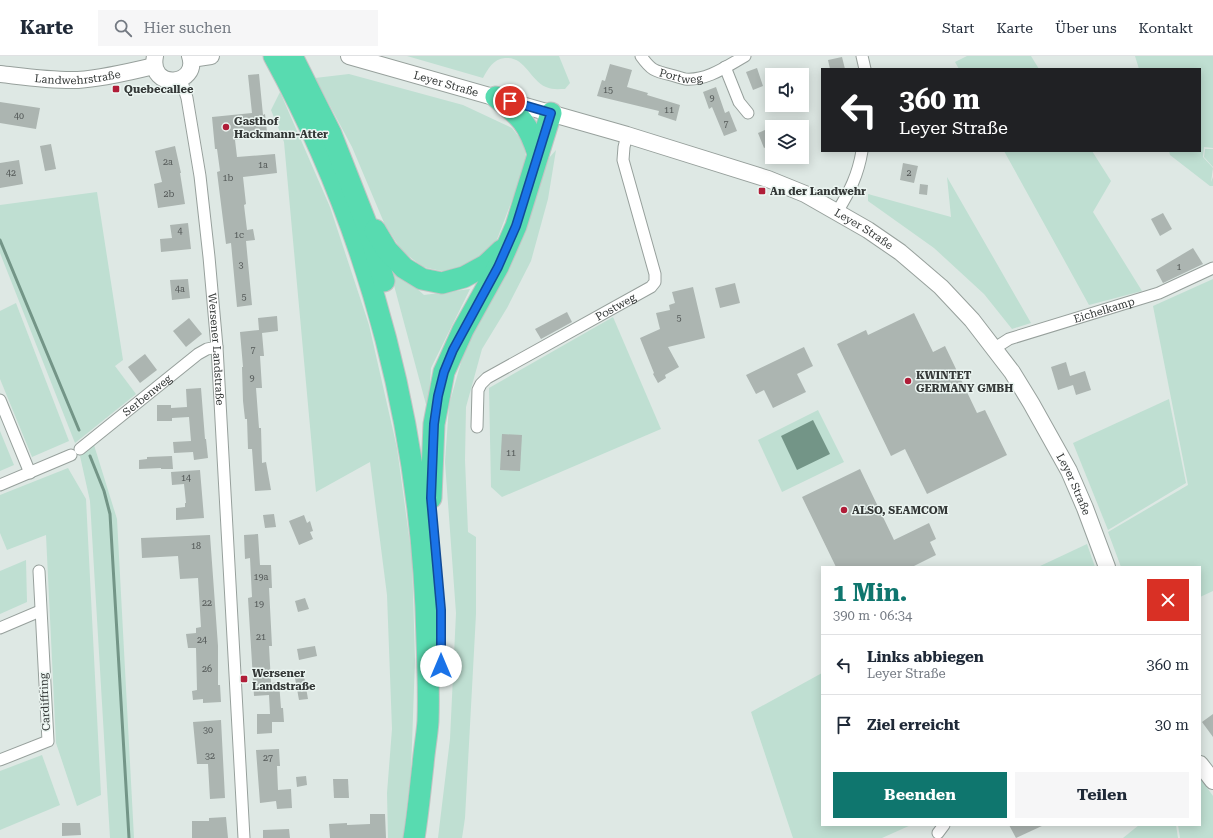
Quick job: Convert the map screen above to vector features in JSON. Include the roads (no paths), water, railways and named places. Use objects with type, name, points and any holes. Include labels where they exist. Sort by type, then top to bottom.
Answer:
[{"type":"highway","points":[[274,56],[299,86],[331,134],[368,228],[394,313],[418,414],[431,498],[441,610],[440,724],[429,838]]},
{"type":"highway","points":[[292,56],[299,86],[352,228],[381,318],[403,415],[416,488],[423,545],[426,595],[428,721],[414,838]]},
{"type":"highway","points":[[496,97],[525,123],[533,138],[538,154]]},
{"type":"highway","points":[[431,498],[434,424],[444,372],[463,330],[498,267],[516,226],[551,113]]},
{"type":"highway","points":[[356,197],[387,250],[404,268],[422,279],[442,283],[464,277],[486,265],[508,244]]},
{"type":"street","points":[[155,61],[156,71],[164,79],[176,81],[188,73],[191,58],[212,56]]},
{"type":"street","name":"Portweg","points":[[641,56],[648,66],[656,71],[686,79],[710,75],[745,56]]},
{"type":"street","points":[[862,56],[865,68]]},
{"type":"street","name":"Leyer Straße","points":[[356,57],[627,135],[768,179],[805,194],[868,230],[900,252],[941,287],[972,320],[995,348],[1031,402],[1069,471],[1085,508],[1107,566]]},
{"type":"street","name":"Landwehrstraße","points":[[0,74],[48,79],[78,80],[112,75],[155,61]]},
{"type":"street","points":[[726,67],[739,102],[748,113]]},
{"type":"street","name":"Wersener Landstraße","points":[[181,79],[187,98],[200,176],[217,347],[244,838]]},
{"type":"street","name":"Postweg","points":[[477,427],[478,390],[487,378],[651,287],[655,282],[655,274],[623,160],[627,135]]},
{"type":"street","points":[[837,212],[848,195],[857,176],[862,152]]},
{"type":"street","name":"Eichelkamp","points":[[995,348],[1009,339],[1159,293],[1213,268]]},
{"type":"street","name":"Serbenweg","points":[[80,448],[198,354],[208,349],[217,347]]},
{"type":"street","points":[[0,400],[30,473]]},
{"type":"street","points":[[0,485],[71,455]]},
{"type":"street","name":"Cardiffring","points":[[0,760],[48,741],[39,571]]},
{"type":"street","points":[[0,628],[40,611]]},
{"type":"waterway","points":[[0,240],[79,430]]},
{"type":"waterway","points":[[90,456],[104,491],[110,514],[129,838]]},
{"type":"place","name":"Quebecallee","points":[[116,89]]},
{"type":"place","name":"Gasthof Hackmann-Atter","points":[[226,127]]},
{"type":"place","name":"An der Landwehr","points":[[762,191]]},
{"type":"place","name":"KWINTET GERMANY GMBH","points":[[908,381]]},
{"type":"place","name":"ALSO, SEAMCOM","points":[[844,510]]},
{"type":"place","name":"Wersener Landstraße","points":[[244,679]]}]
